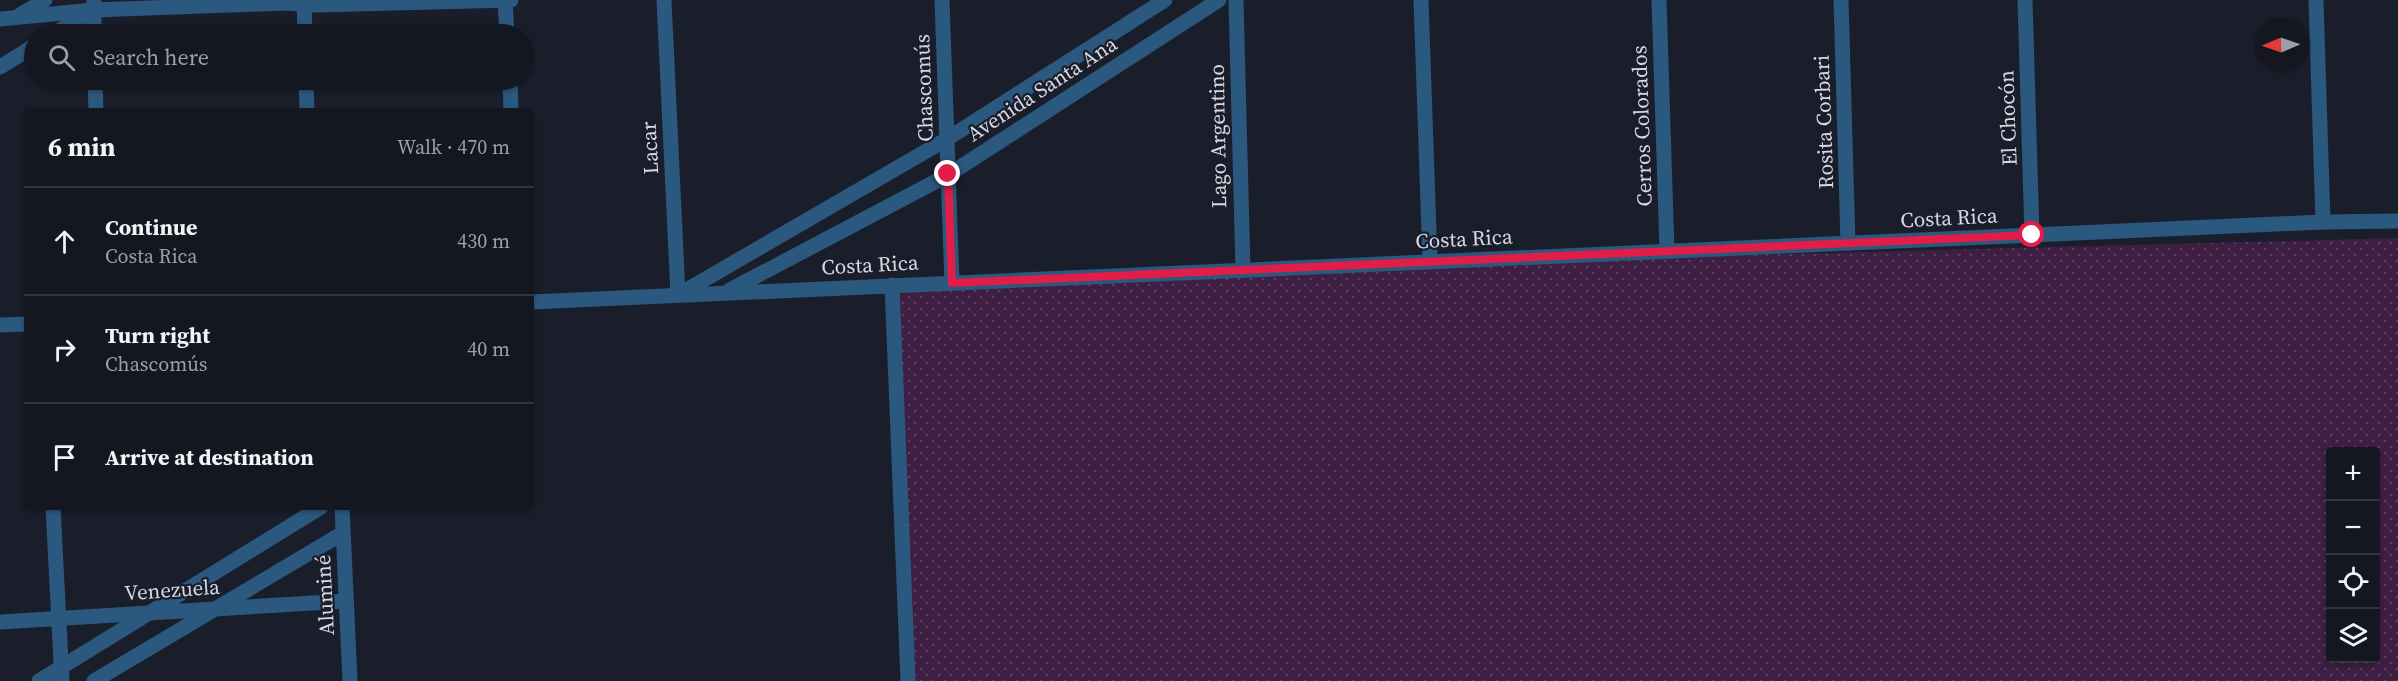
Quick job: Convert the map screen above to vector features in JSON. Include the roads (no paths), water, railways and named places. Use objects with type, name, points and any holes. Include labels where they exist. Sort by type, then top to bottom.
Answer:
[{"type":"street","points":[[0,27],[7,18],[45,0]]},
{"type":"street","points":[[67,24],[94,5],[109,0]]},
{"type":"street","points":[[505,0],[506,24]]},
{"type":"street","points":[[7,18],[94,5],[512,0]]},
{"type":"street","name":"Lacar","points":[[664,0],[678,295]]},
{"type":"street","name":"Chascomús","points":[[942,0],[952,283]]},
{"type":"street","name":"Avenida Santa Ana","points":[[678,295],[947,139],[1165,0]]},
{"type":"street","name":"Avenida Santa Ana","points":[[725,293],[948,174],[1219,0]]},
{"type":"street","name":"Lago Argentino","points":[[1236,0],[1243,270]]},
{"type":"street","points":[[1421,0],[1430,262]]},
{"type":"street","name":"Cerros Colorados","points":[[1659,0],[1667,251]]},
{"type":"street","name":"Rosita Corbari","points":[[1841,0],[1848,243]]},
{"type":"street","name":"El Chocón","points":[[2025,0],[2032,235]]},
{"type":"street","points":[[2316,0],[2323,222]]},
{"type":"street","points":[[304,2],[305,24]]},
{"type":"street","points":[[94,5],[94,24]]},
{"type":"street","points":[[0,67],[24,52]]},
{"type":"street","points":[[95,90],[96,108]]},
{"type":"street","points":[[306,90],[307,108]]},
{"type":"street","points":[[510,90],[511,108]]},
{"type":"street","name":"Costa Rica","points":[[534,302],[2323,222],[2398,221]]},
{"type":"street","points":[[892,285],[908,681]]},
{"type":"street","points":[[0,325],[24,324]]},
{"type":"street","points":[[53,510],[62,674]]},
{"type":"street","points":[[39,681],[62,674],[151,614],[316,510]]},
{"type":"street","name":"Aluminé","points":[[342,510],[350,681]]},
{"type":"street","points":[[94,681],[343,533]]},
{"type":"street","name":"Venezuela","points":[[0,622],[346,601]]}]
